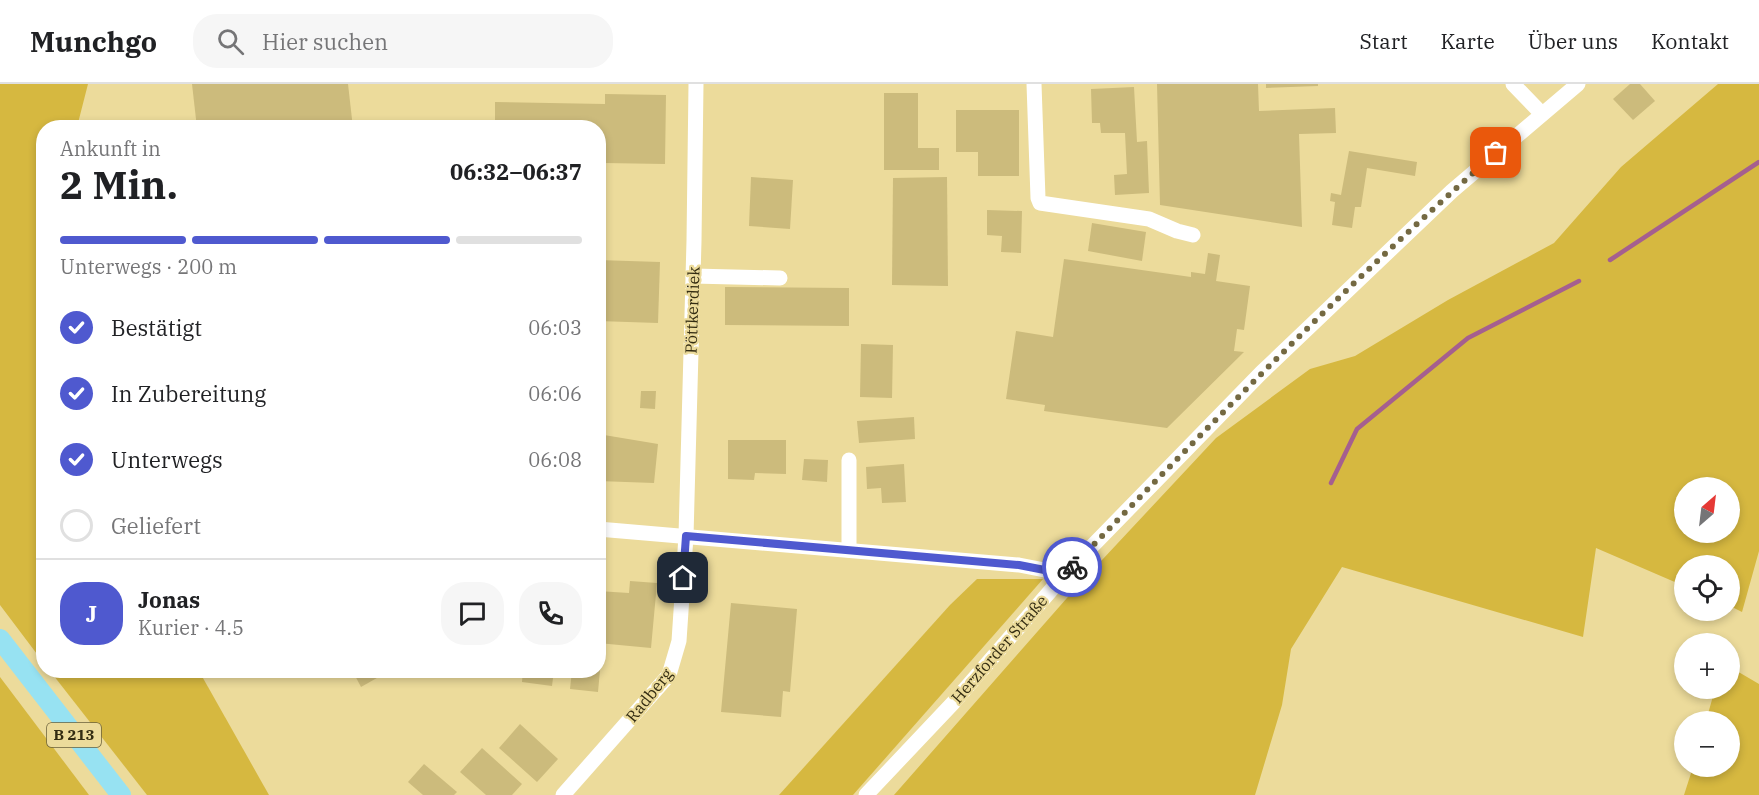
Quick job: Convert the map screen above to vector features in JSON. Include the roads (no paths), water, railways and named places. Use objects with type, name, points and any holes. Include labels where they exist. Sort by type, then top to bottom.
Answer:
[{"type":"main road","name":"B 213","points":[[0,639],[121,795]]},
{"type":"main road","points":[[0,648],[27,674]]},
{"type":"street","name":"Pöttkerdiek","points":[[686,536],[696,84]]},
{"type":"street","points":[[1034,84],[1040,203],[1149,219],[1192,235]]},
{"type":"street","points":[[1514,84],[1542,114]]},
{"type":"street","name":"Herzforder Straße","points":[[866,795],[953,703],[1065,574],[1261,373],[1452,191],[1578,84]]},
{"type":"street","points":[[693,276],[780,278]]},
{"type":"street","points":[[849,460],[849,550]]},
{"type":"street","points":[[606,530],[1019,565],[1065,574]]},
{"type":"street","name":"Radberg","points":[[563,795],[669,675],[680,641],[686,536]]},
{"type":"waterway","points":[[1610,260],[1759,162]]},
{"type":"waterway","points":[[1331,483],[1357,429],[1468,338],[1579,281]]}]
